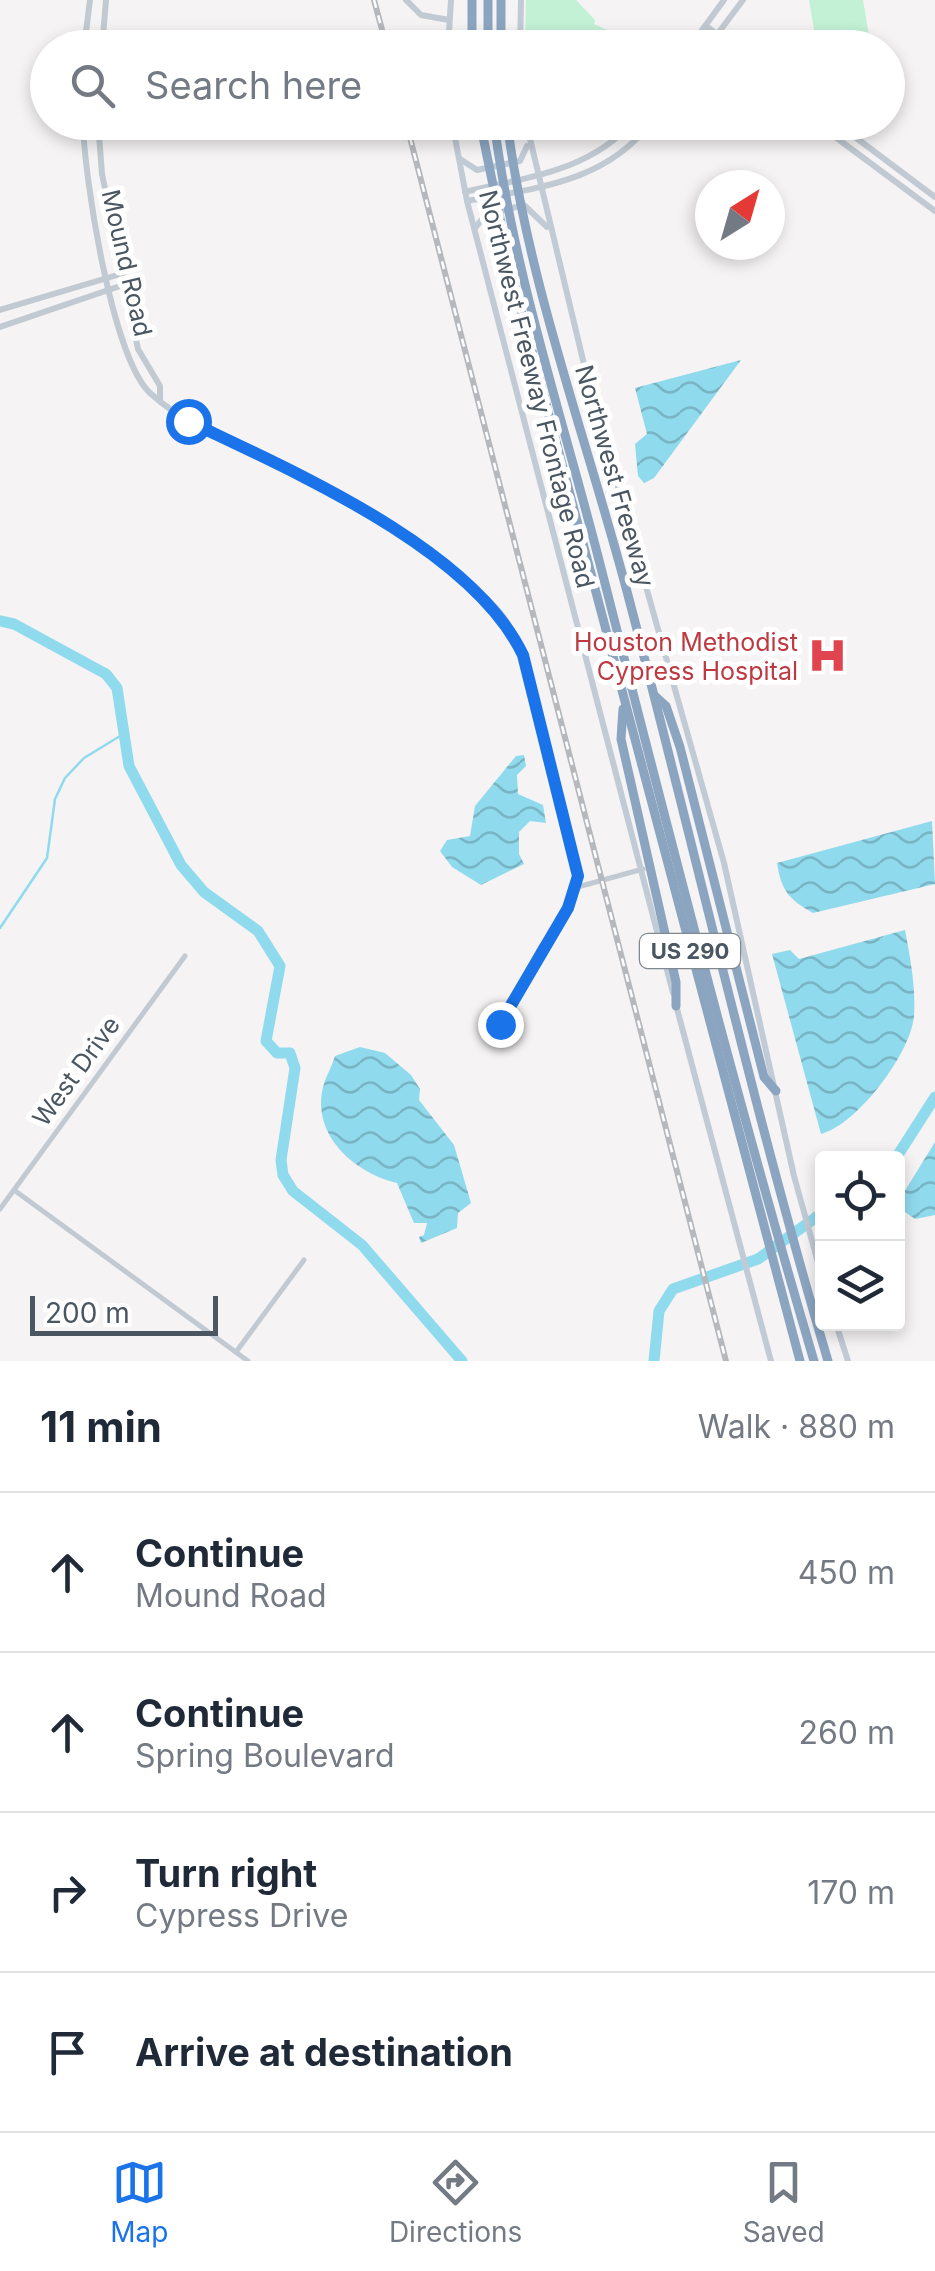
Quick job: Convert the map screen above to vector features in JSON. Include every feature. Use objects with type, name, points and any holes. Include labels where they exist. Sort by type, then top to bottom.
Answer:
[{"type":"highway","points":[[472,0],[472,30]]},
{"type":"highway","points":[[488,0],[488,30]]},
{"type":"highway","points":[[501,0],[501,30]]},
{"type":"highway","name":"Northwest Freeway","points":[[482,140],[503,237],[623,701],[754,1202],[800,1361]]},
{"type":"highway","points":[[497,140],[516,234],[766,1194],[814,1361]]},
{"type":"highway","name":"Northwest Freeway","points":[[510,140],[529,232],[654,696],[778,1188],[828,1361]]},
{"type":"highway","points":[[654,696],[666,706],[680,747],[764,1077],[776,1091]]},
{"type":"highway","points":[[623,701],[621,739],[676,982],[676,1006]]},
{"type":"main road","points":[[449,30],[450,0]]},
{"type":"main road","points":[[520,30],[521,0]]},
{"type":"main road","name":"Northwest Freeway Frontage Road","points":[[454,140],[771,1361]]},
{"type":"main road","points":[[456,154],[464,166],[477,170],[520,161],[528,140]]},
{"type":"main road","name":"Northwest Freeway Frontage Road","points":[[528,140],[638,564],[724,863],[815,1253]]},
{"type":"main road","points":[[475,229],[485,215],[524,206],[550,232]]},
{"type":"main road","points":[[838,1331],[848,1361]]},
{"type":"street","points":[[86,30],[90,0]]},
{"type":"street","points":[[104,30],[106,0]]},
{"type":"street","points":[[406,0],[420,15],[449,20]]},
{"type":"street","points":[[703,30],[724,0]]},
{"type":"street","points":[[720,30],[743,0]]},
{"type":"street","points":[[706,26],[712,30]]},
{"type":"street","name":"Mound Road","points":[[85,140],[89,189],[110,289],[130,360],[151,394],[188,421],[326,486],[367,511],[497,610],[523,655]]},
{"type":"street","name":"Mound Road","points":[[99,140],[102,174],[138,349],[160,386],[160,398]]},
{"type":"street","points":[[466,196],[573,167],[595,156],[613,140]]},
{"type":"street","points":[[466,196],[538,188],[597,170],[619,158],[636,140]]},
{"type":"street","points":[[839,140],[935,211]]},
{"type":"street","points":[[859,140],[935,197]]},
{"type":"street","points":[[0,310],[124,272]]},
{"type":"street","points":[[0,327],[126,284]]},
{"type":"street","points":[[500,1024],[568,908],[578,867],[523,655]]},
{"type":"street","points":[[574,888],[643,868]]},
{"type":"street","name":"West Drive","points":[[0,1209],[185,956]]},
{"type":"street","points":[[14,1190],[248,1361]]},
{"type":"street","points":[[236,1352],[304,1260]]},
{"type":"green space","points":[[526,0],[576,0],[595,20],[594,24],[607,30],[525,30]]},
{"type":"green space","points":[[809,0],[863,0],[868,30],[814,30]]},
{"type":"water","points":[[741,360],[654,478],[644,483],[638,476],[635,444],[647,434],[635,388]]},
{"type":"water","points":[[524,755],[526,766],[517,775],[518,794],[543,805],[546,823],[530,821],[519,832],[519,854],[524,864],[481,885],[452,867],[440,851],[447,840],[470,836],[475,806],[516,756]]},
{"type":"water","points":[[932,821],[935,884],[813,913],[792,899],[781,880],[777,863]]},
{"type":"water","points":[[905,930],[914,994],[911,1031],[880,1086],[850,1117],[821,1134],[772,954],[790,950],[799,959]]},
{"type":"water","points":[[360,1047],[385,1053],[411,1075],[420,1089],[419,1100],[454,1145],[471,1203],[458,1213],[457,1228],[421,1243],[419,1237],[424,1235],[427,1223],[414,1223],[397,1183],[354,1163],[332,1139],[321,1109],[324,1083],[335,1056]]},
{"type":"water","points":[[935,1142],[935,1215],[915,1219],[905,1212],[905,1191]]},
{"type":"waterway","points":[[0,621],[14,624],[106,674],[117,688],[129,766],[181,865],[204,892],[258,931],[280,966],[266,1041],[277,1053],[290,1053],[295,1068],[281,1160],[283,1175],[293,1191],[362,1245],[462,1361]]},
{"type":"waterway","points":[[0,928],[47,858],[55,799],[65,778],[84,758],[125,733]]},
{"type":"waterway","points":[[900,1151],[935,1097]]},
{"type":"waterway","points":[[654,1361],[659,1311],[673,1289],[758,1259],[815,1218]]},
{"type":"railway","points":[[374,0],[382,30]]},
{"type":"railway","points":[[411,140],[726,1361]]},
{"type":"place","name":"Houston Methodist Cypress Hospital","points":[[828,656]]},
{"type":"route","points":[[188,421],[350,499],[470,585],[508,623],[523,655],[578,876],[568,908],[540,948],[525,983],[500,1024]]}]
